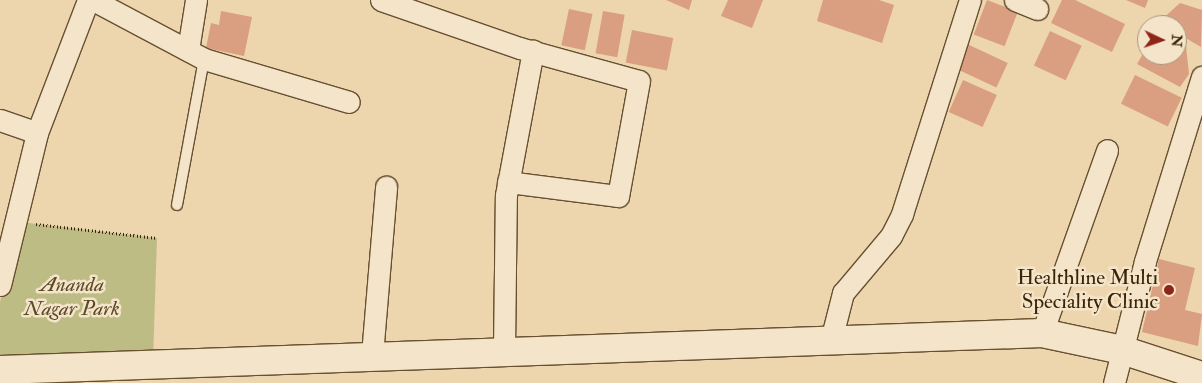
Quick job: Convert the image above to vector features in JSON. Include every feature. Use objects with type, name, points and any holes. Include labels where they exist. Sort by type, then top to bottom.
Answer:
[{"type":"street","points":[[0,285],[37,133],[88,0]]},
{"type":"street","points":[[94,0],[196,54],[349,102]]},
{"type":"street","points":[[196,0],[196,54]]},
{"type":"street","points":[[382,0],[533,51],[639,81],[618,196],[508,182]]},
{"type":"street","points":[[830,340],[843,293],[891,236],[902,214],[970,0]]},
{"type":"street","points":[[1015,0],[1038,9]]},
{"type":"street","points":[[504,350],[508,182],[533,51]]},
{"type":"street","points":[[1114,383],[1202,76]]},
{"type":"street","points":[[0,120],[37,133]]},
{"type":"street","points":[[1042,333],[1107,150]]},
{"type":"street","points":[[372,355],[386,187]]},
{"type":"street","points":[[0,370],[504,350],[1042,333],[1122,350],[1202,376]]},
{"type":"lane","points":[[177,205],[196,54]]},
{"type":"path","points":[[30,223],[157,238]]},
{"type":"green space","name":"Ananda Nagar Park","points":[[20,222],[157,238],[153,360],[0,370],[0,302]]},
{"type":"building","points":[[666,0],[692,0],[689,10]]},
{"type":"building","points":[[728,0],[763,0],[752,28],[721,16]]},
{"type":"building","points":[[823,0],[879,0],[894,5],[882,43],[817,21]]},
{"type":"building","points":[[987,0],[1018,12],[1005,46],[974,35]]},
{"type":"building","points":[[1062,0],[1075,0],[1125,24],[1112,52],[1051,23]]},
{"type":"building","points":[[1126,0],[1148,0],[1145,8]]},
{"type":"building","points":[[1180,3],[1202,10],[1201,47],[1187,39],[1187,15],[1167,15]]},
{"type":"building","points":[[569,9],[592,14],[585,50],[561,45]]},
{"type":"building","points":[[221,11],[252,17],[244,56],[206,48],[211,23],[219,25]]},
{"type":"building","points":[[603,11],[625,15],[617,57],[596,53]]},
{"type":"building","points":[[632,30],[673,38],[667,70],[626,62]]},
{"type":"building","points":[[1050,31],[1082,46],[1066,80],[1034,65]]},
{"type":"building","points":[[967,44],[1008,63],[996,87],[956,68]]},
{"type":"building","points":[[1187,55],[1189,74],[1180,87],[1139,65],[1187,65]]},
{"type":"building","points":[[1135,75],[1182,98],[1168,127],[1121,104]]},
{"type":"building","points":[[963,80],[997,95],[983,127],[949,112]]},
{"type":"building","points":[[1159,259],[1195,268],[1185,310],[1202,314],[1198,346],[1142,332]]},
{"type":"place","name":"Healthline Multi Speciality Clinic","points":[[1169,290]]}]
